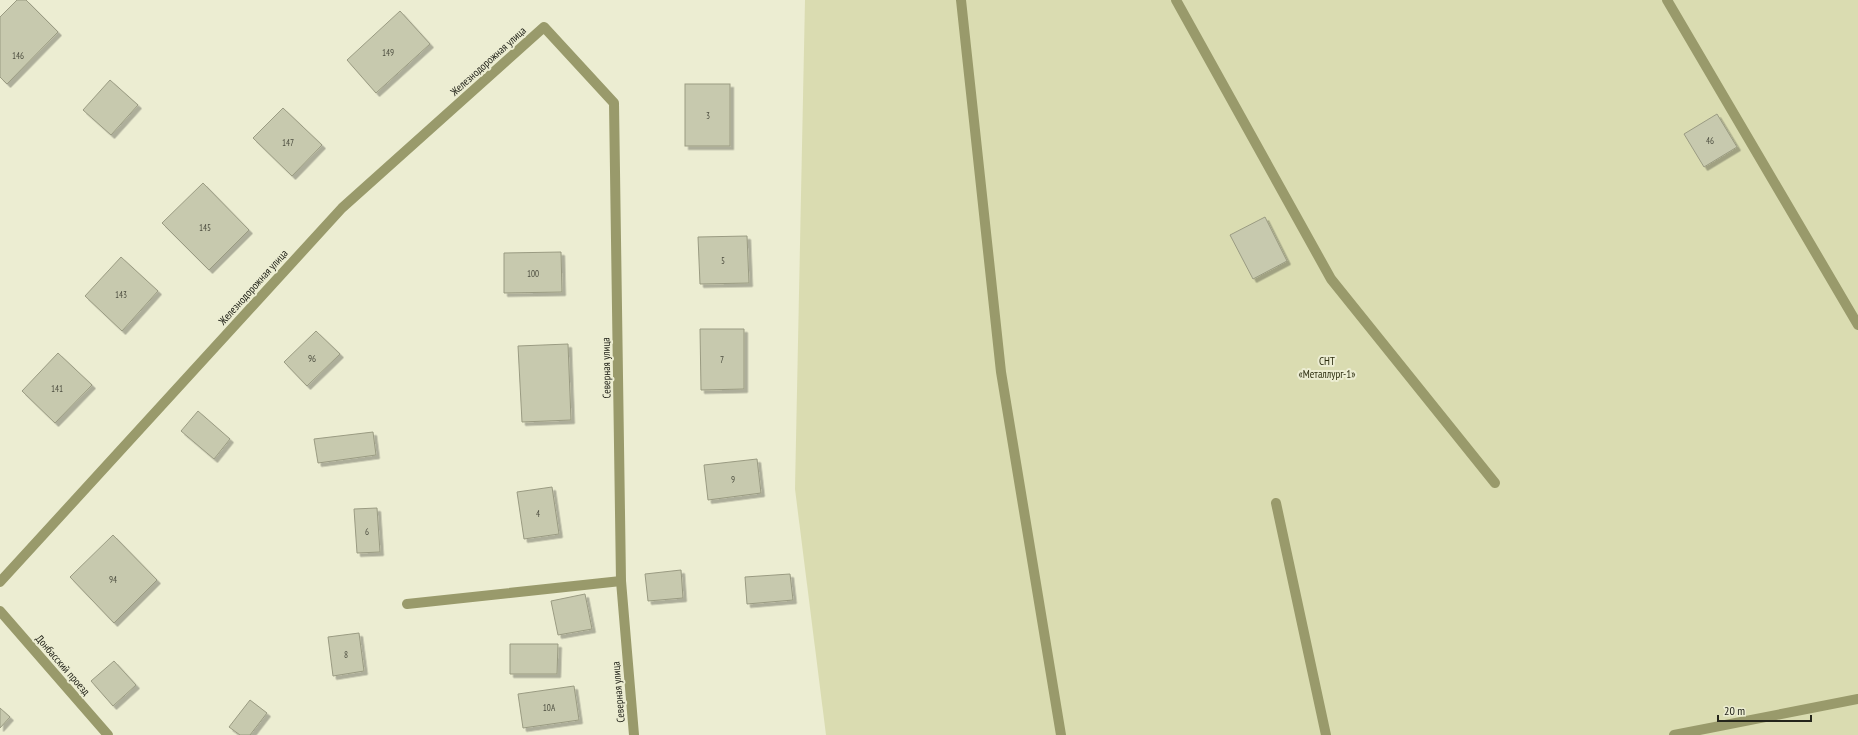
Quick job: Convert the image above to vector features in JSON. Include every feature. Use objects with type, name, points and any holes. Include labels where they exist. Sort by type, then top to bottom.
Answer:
[{"type":"street","points":[[961,0],[1001,372],[1061,735]]},
{"type":"street","points":[[1176,0],[1331,279],[1495,483]]},
{"type":"street","points":[[1667,0],[1858,324]]},
{"type":"street","name":"Северная улица","points":[[544,27],[614,103],[621,581],[634,735]]},
{"type":"street","name":"Железнодорожная улица","points":[[0,582],[342,208],[544,27]]},
{"type":"street","points":[[1276,503],[1326,735]]},
{"type":"street","points":[[408,604],[621,581]]},
{"type":"street","name":"Донбасский проезд","points":[[0,611],[108,735]]},
{"type":"street","points":[[1674,735],[1858,700]]},
{"type":"green space","name":"СНТ «Металлург-1»","points":[[805,0],[1858,0],[1858,735],[826,735],[795,489]]},
{"type":"building","points":[[17,0],[26,0],[58,32],[7,84],[0,77],[0,17]]},
{"type":"building","points":[[400,11],[430,44],[376,93],[347,60]]},
{"type":"building","points":[[110,80],[138,105],[111,135],[83,110]]},
{"type":"building","points":[[685,84],[730,84],[730,146],[685,146]]},
{"type":"building","points":[[283,108],[322,145],[292,176],[253,138]]},
{"type":"building","points":[[1717,114],[1737,147],[1704,167],[1684,134]]},
{"type":"building","points":[[203,183],[249,230],[209,270],[162,223]]},
{"type":"building","points":[[1265,217],[1287,261],[1253,279],[1230,235]]},
{"type":"building","points":[[747,236],[749,283],[700,284],[698,237]]},
{"type":"building","points":[[561,252],[562,292],[504,293],[504,253]]},
{"type":"building","points":[[121,257],[158,291],[122,331],[85,296]]},
{"type":"building","points":[[700,329],[744,329],[744,389],[701,390]]},
{"type":"building","points":[[316,331],[340,354],[307,386],[284,362]]},
{"type":"building","points":[[568,344],[571,420],[522,422],[518,346]]},
{"type":"building","points":[[58,353],[92,385],[55,423],[22,391]]},
{"type":"building","points":[[198,411],[230,439],[214,459],[181,431]]},
{"type":"building","points":[[373,432],[376,455],[318,463],[314,439]]},
{"type":"building","points":[[757,459],[761,493],[708,500],[704,465]]},
{"type":"building","points":[[552,487],[559,534],[524,539],[517,492]]},
{"type":"building","points":[[377,508],[380,552],[357,553],[354,509]]},
{"type":"building","points":[[113,535],[157,580],[114,623],[70,577]]},
{"type":"building","points":[[681,570],[683,598],[648,601],[645,574]]},
{"type":"building","points":[[790,574],[793,600],[747,604],[745,577]]},
{"type":"building","points":[[585,594],[592,629],[558,635],[551,601]]},
{"type":"building","points":[[359,633],[364,671],[333,676],[328,637]]},
{"type":"building","points":[[510,644],[558,644],[557,674],[510,674]]},
{"type":"building","points":[[114,661],[136,685],[113,706],[91,681]]},
{"type":"building","points":[[574,686],[579,720],[523,728],[518,694]]},
{"type":"building","points":[[250,700],[267,713],[250,735],[240,735],[229,727]]},
{"type":"building","points":[[0,708],[10,717],[0,728]]}]
